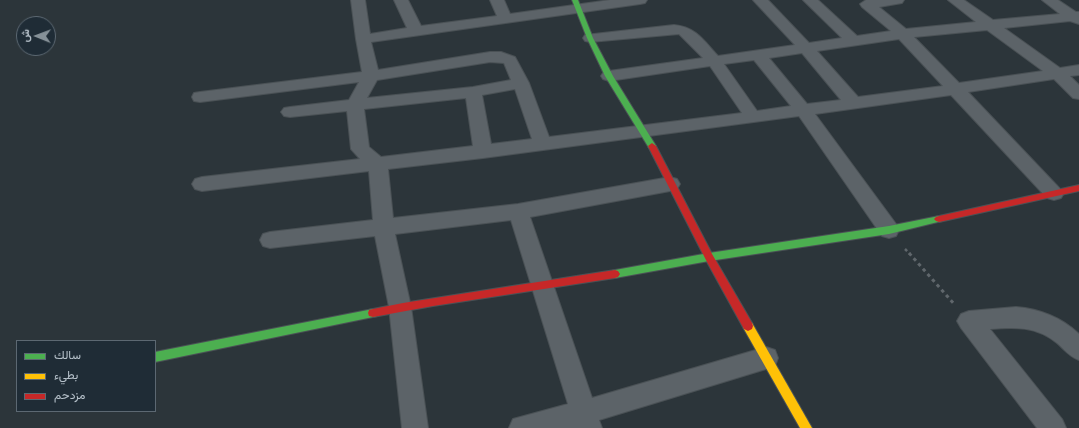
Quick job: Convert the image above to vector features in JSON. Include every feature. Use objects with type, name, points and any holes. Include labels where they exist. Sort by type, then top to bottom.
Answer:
[{"type":"street","points":[[358,0],[362,39],[371,76],[355,105],[360,149],[378,164],[384,228],[400,307],[415,428]]},
{"type":"street","points":[[401,0],[416,32]]},
{"type":"street","points":[[497,0],[505,19]]},
{"type":"street","points":[[362,39],[505,19],[577,4],[633,0]]},
{"type":"street","points":[[760,0],[806,48],[854,104]]},
{"type":"street","points":[[810,0],[853,41]]},
{"type":"street","points":[[864,2],[897,0]]},
{"type":"street","points":[[955,0],[992,25],[1058,74],[1079,94]]},
{"type":"street","points":[[1049,0],[1078,18]]},
{"type":"street","points":[[864,2],[903,34],[1054,193]]},
{"type":"street","points":[[577,4],[590,38],[609,76],[645,132],[708,257],[806,428]]},
{"type":"street","points":[[609,76],[759,56],[903,34],[1078,18]]},
{"type":"street","points":[[590,38],[674,29],[683,30],[691,36],[715,62],[752,117]]},
{"type":"street","points":[[759,56],[804,110],[889,230]]},
{"type":"street","points":[[200,97],[371,76],[470,60],[501,57],[507,58],[512,62],[543,144]]},
{"type":"street","points":[[202,184],[645,132],[854,104],[1079,70]]},
{"type":"street","points":[[290,112],[473,92],[521,83]]},
{"type":"street","points":[[473,92],[483,152]]},
{"type":"street","points":[[270,240],[518,212],[670,184]]},
{"type":"street","points":[[156,357],[400,307],[542,288],[708,257],[889,230],[1054,193],[1078,190]]},
{"type":"street","points":[[518,212],[586,421]]},
{"type":"street","points":[[969,321],[1026,317],[1037,319],[1058,330],[1079,349]]},
{"type":"street","points":[[969,321],[1054,428]]},
{"type":"street","points":[[522,428],[586,421],[766,358]]},
{"type":"path","points":[[889,230],[969,321]]},
{"type":"traffic: fast","points":[[575,0],[590,38],[609,76],[652,146]]},
{"type":"traffic: fast","points":[[615,274],[709,257],[889,230],[939,219]]},
{"type":"traffic: fast","points":[[156,357],[373,313]]},
{"type":"traffic: slow","points":[[748,326],[806,428]]},
{"type":"traffic: jam","points":[[652,146],[709,257],[748,326]]},
{"type":"traffic: jam","points":[[939,219],[1079,188]]},
{"type":"traffic: jam","points":[[373,313],[433,302],[615,274]]}]
